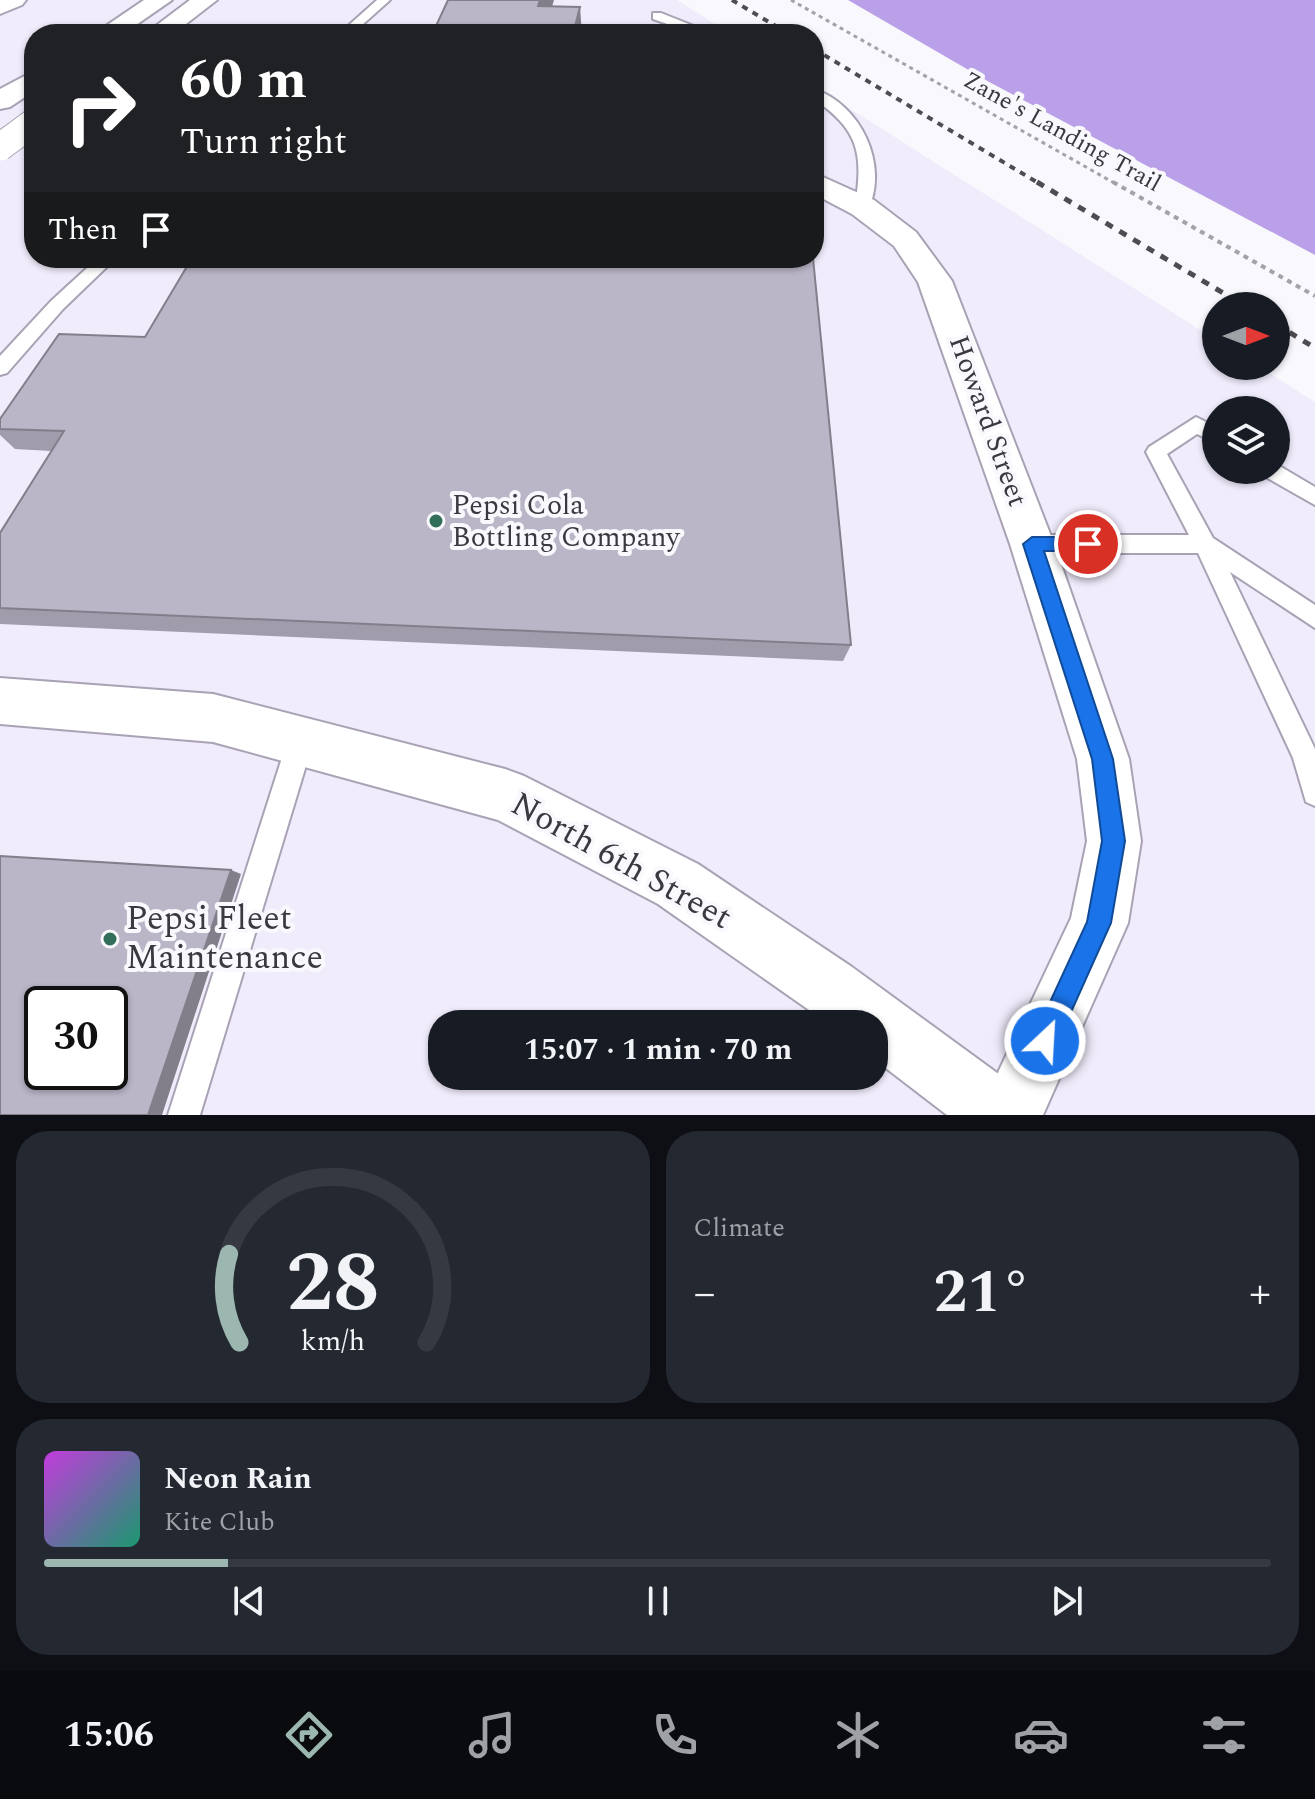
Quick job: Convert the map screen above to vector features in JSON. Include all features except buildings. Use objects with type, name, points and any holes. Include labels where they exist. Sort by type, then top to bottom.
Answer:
[{"type":"main road","points":[[0,7],[14,0]]},
{"type":"main road","points":[[122,24],[160,0]]},
{"type":"main road","points":[[171,24],[205,0]]},
{"type":"main road","points":[[5,97],[24,85]]},
{"type":"main road","points":[[0,145],[24,129]]},
{"type":"main road","points":[[0,145],[24,144]]},
{"type":"main road","name":"Howard Street","points":[[824,187],[863,207],[905,239],[935,281],[1032,544],[1103,759],[1114,841],[1099,923],[1010,1115]]},
{"type":"main road","name":"North 6th Street","points":[[0,701],[213,718],[505,795],[587,835],[690,892],[831,988],[1000,1115]]},
{"type":"lane","points":[[356,24],[384,0]]},
{"type":"lane","points":[[657,16],[680,24]]},
{"type":"lane","points":[[824,99],[838,108],[859,131],[869,164],[863,207]]},
{"type":"lane","points":[[0,368],[57,305],[97,268]]},
{"type":"lane","points":[[1202,428],[1196,424],[1156,452],[1205,544],[1305,756],[1315,793]]},
{"type":"lane","points":[[1290,482],[1315,497]]},
{"type":"lane","points":[[1032,544],[1205,544],[1315,618]]},
{"type":"lane","points":[[184,1115],[301,739]]},
{"type":"path","name":"Zane's Landing Trail","points":[[791,0],[1315,296]]},
{"type":"shaded area","points":[[0,0],[677,0],[715,24],[24,24],[24,268],[824,268],[824,92],[1202,331],[1202,380],[1280,380],[1315,402],[1315,1115],[0,1115]]},
{"type":"shaded area","points":[[848,0],[1315,0],[1315,255],[991,83]]},
{"type":"railway","points":[[732,0],[772,24]]},
{"type":"railway","points":[[824,55],[1040,184]]},
{"type":"railway","points":[[1037,182],[1222,292]]},
{"type":"railway","points":[[1290,333],[1315,348]]},
{"type":"place","name":"Pepsi Cola Bottling Company","points":[[436,521]]},
{"type":"place","name":"Pepsi Fleet Maintenance","points":[[110,939]]},
{"type":"route","points":[[1045,1041],[1099,923],[1114,841],[1103,759],[1032,544],[1088,544]]}]
